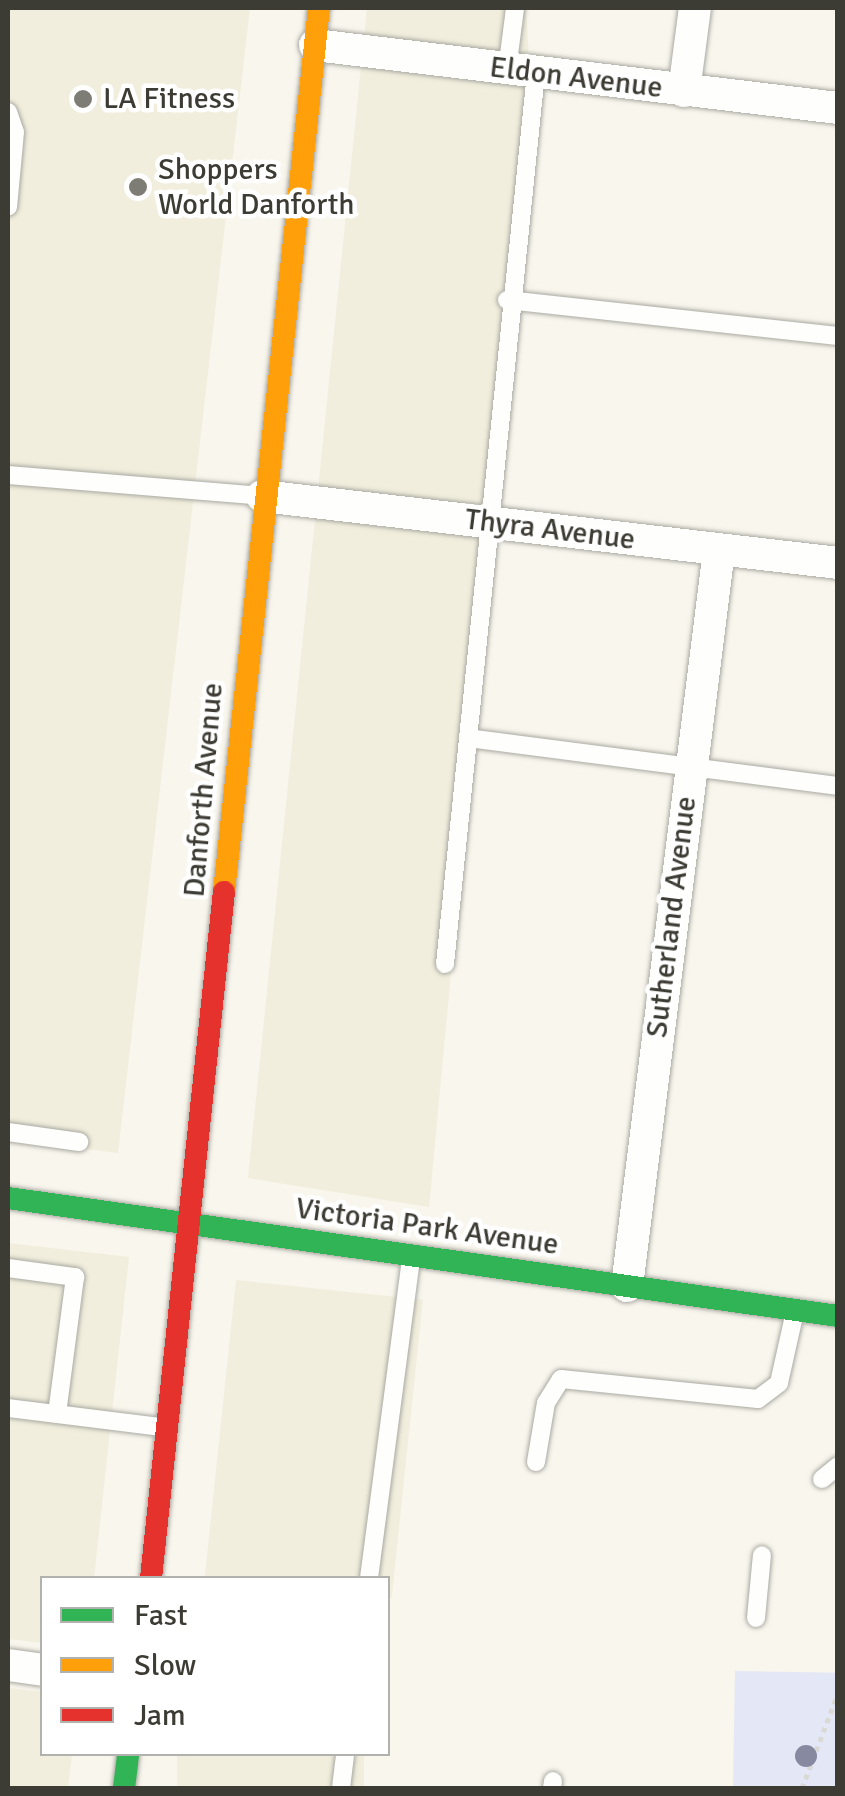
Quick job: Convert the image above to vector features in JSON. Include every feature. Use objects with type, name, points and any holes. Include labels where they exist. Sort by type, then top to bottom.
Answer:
[{"type":"main road","name":"Danforth Avenue","points":[[151,1576],[196,1222],[262,496],[320,8]]},
{"type":"main road","name":"Victoria Park Avenue","points":[[8,1198],[838,1316]]},
{"type":"main road","points":[[124,1788],[128,1756]]},
{"type":"street","points":[[684,91],[694,8]]},
{"type":"street","name":"Eldon Avenue","points":[[315,44],[838,108]]},
{"type":"street","name":"Thyra Avenue","points":[[262,496],[838,563]]},
{"type":"street","name":"Sutherland Avenue","points":[[626,1286],[719,550]]},
{"type":"street","points":[[8,1665],[40,1670]]},
{"type":"lane","points":[[446,964],[508,300],[522,72],[516,8]]},
{"type":"lane","points":[[8,112],[16,132],[8,207]]},
{"type":"lane","points":[[508,300],[838,336]]},
{"type":"lane","points":[[8,475],[262,496]]},
{"type":"lane","points":[[468,738],[838,786]]},
{"type":"lane","points":[[8,1132],[79,1142]]},
{"type":"lane","points":[[369,1576],[411,1257]]},
{"type":"lane","points":[[8,1268],[76,1277],[61,1318],[55,1367],[57,1414]]},
{"type":"lane","points":[[536,1462],[546,1403],[561,1379],[758,1398],[779,1384],[795,1311]]},
{"type":"lane","points":[[8,1408],[170,1428]]},
{"type":"lane","points":[[822,1480],[838,1466]]},
{"type":"lane","points":[[756,1618],[762,1554]]},
{"type":"lane","points":[[341,1788],[346,1756]]},
{"type":"path","points":[[802,1788],[838,1693]]},
{"type":"shaded area","name":"Shoppers World Danforth","points":[[8,8],[250,8],[118,1153],[8,1139]]},
{"type":"shaded area","points":[[367,8],[526,8],[532,111],[429,1207],[248,1178]]},
{"type":"shaded area","points":[[8,1243],[129,1257],[94,1576],[40,1576],[40,1643],[8,1639]]},
{"type":"shaded area","points":[[236,1280],[423,1300],[392,1598],[390,1576],[205,1576]]},
{"type":"shaded area","points":[[735,1671],[837,1673],[835,1788],[733,1788]]},
{"type":"shaded area","points":[[8,1688],[40,1692],[40,1756],[72,1756],[68,1788],[8,1788]]},
{"type":"shaded area","points":[[177,1756],[364,1756],[364,1788],[177,1788]]},
{"type":"traffic: fast","points":[[8,1198],[838,1316]]},
{"type":"traffic: fast","points":[[124,1788],[128,1756]]},
{"type":"traffic: slow","points":[[224,892],[319,8]]},
{"type":"traffic: jam","points":[[151,1576],[224,892]]},
{"type":"place","name":"LA Fitness","points":[[83,99]]},
{"type":"place","name":"Shoppers World Danforth","points":[[138,187]]}]
